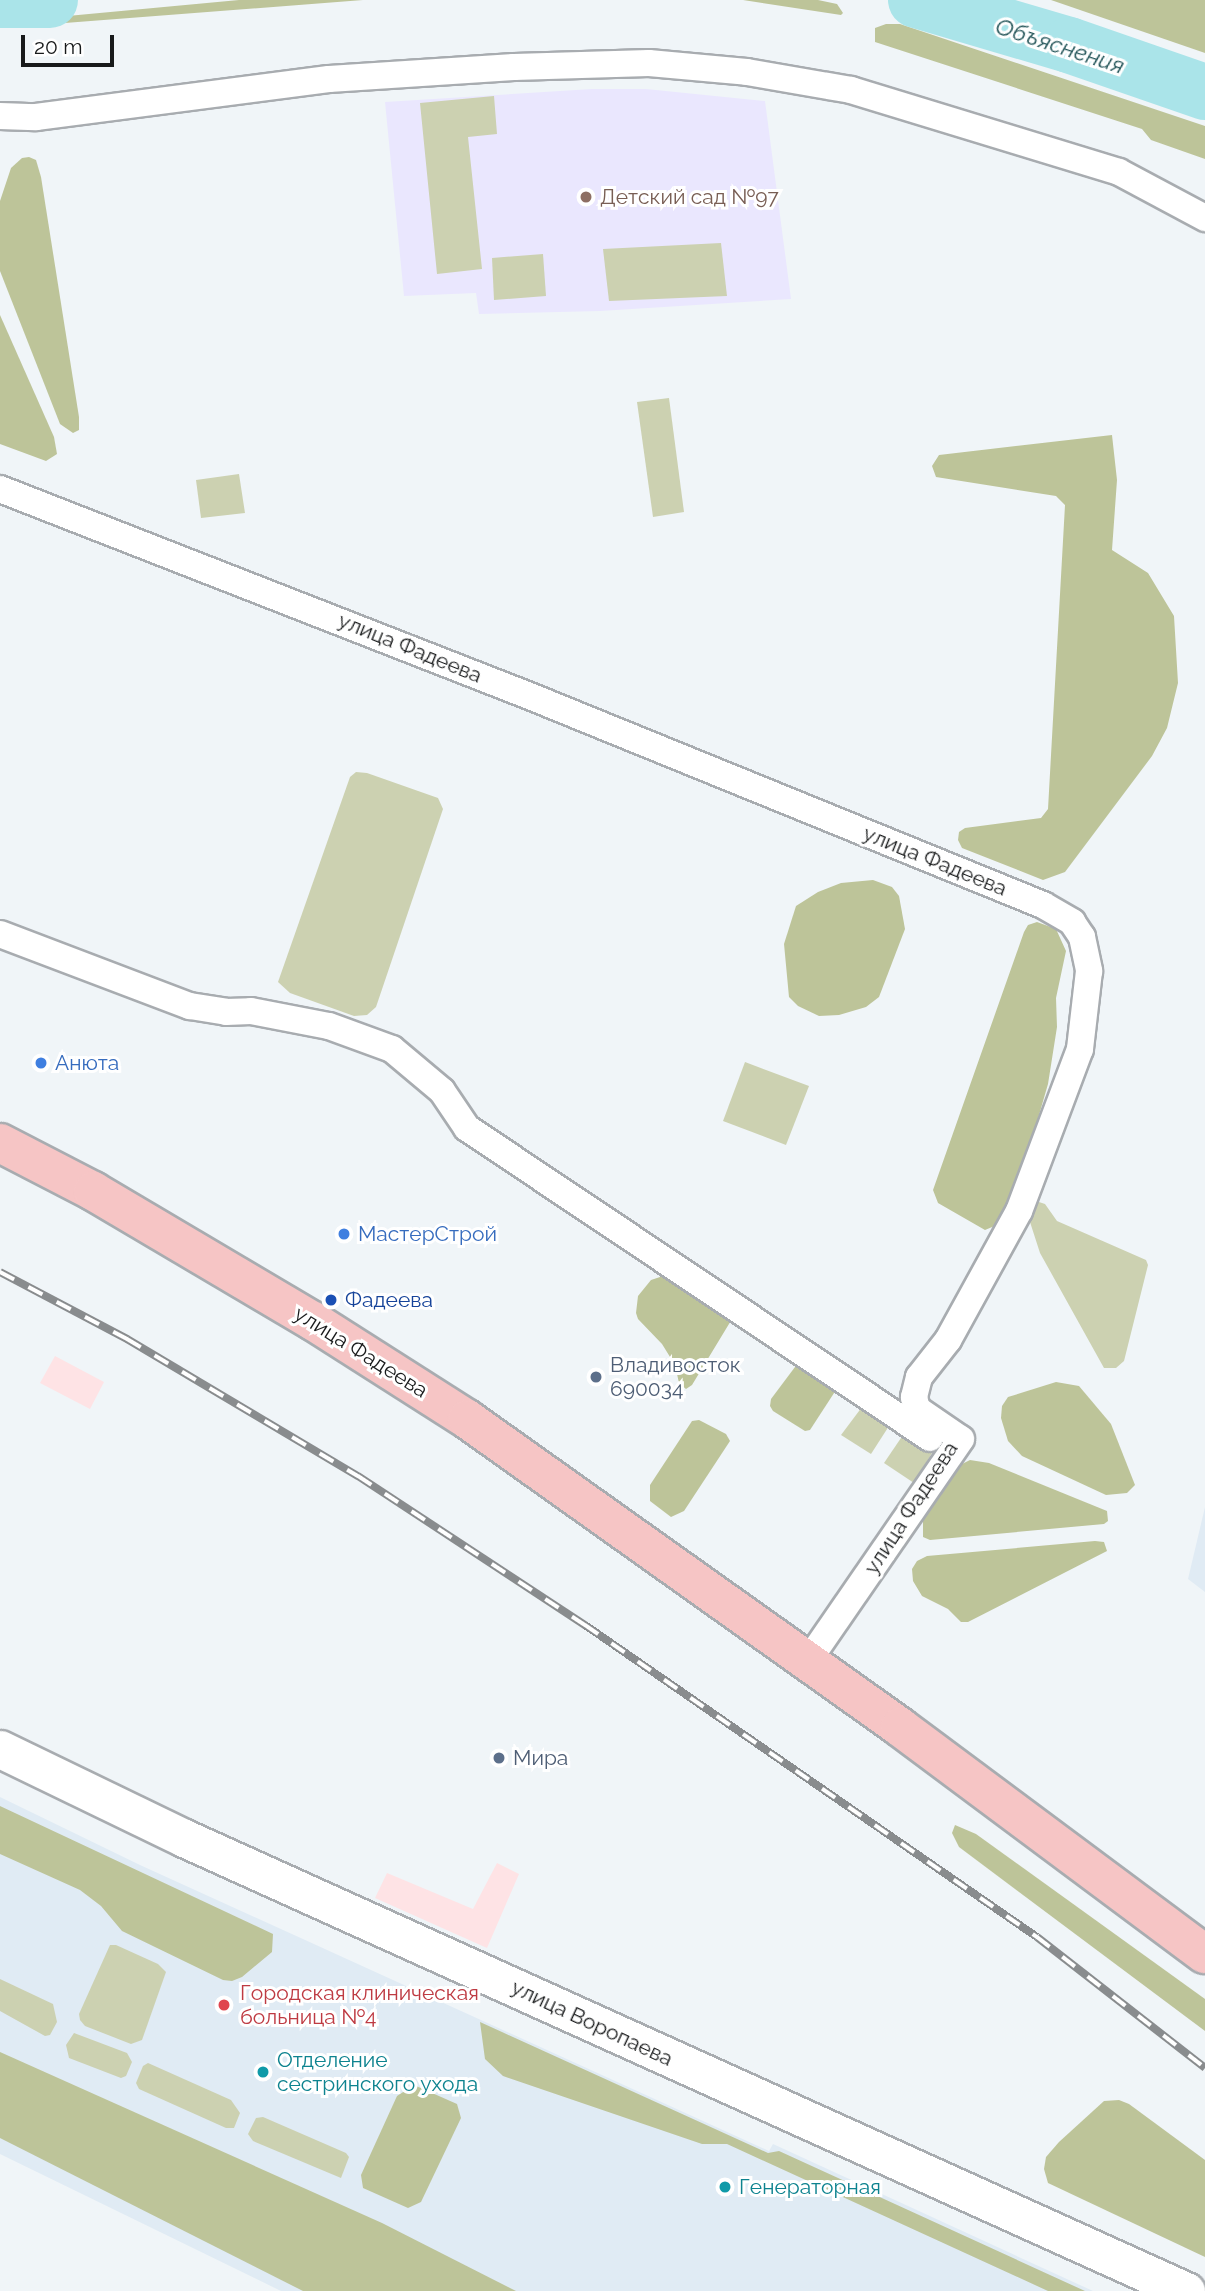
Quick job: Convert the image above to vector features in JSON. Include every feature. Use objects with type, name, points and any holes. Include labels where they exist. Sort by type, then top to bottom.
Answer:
[{"type":"main road","name":"улица Фадеева","points":[[0,1143],[93,1191],[313,1321],[467,1419],[807,1662],[1205,1954]]},
{"type":"main road","name":"улица Воропаева","points":[[0,1749],[184,1838],[1186,2291]]},
{"type":"street","points":[[0,116],[36,117],[329,79],[514,67],[649,63],[747,72],[815,82],[864,93],[1119,172],[1205,218]]},
{"type":"street","name":"улица Фадеева","points":[[0,489],[557,707],[1043,905],[1072,922],[1082,937],[1089,971],[1080,1049],[1019,1210],[948,1340],[919,1377],[914,1397],[916,1409],[961,1439],[807,1662]]},
{"type":"street","points":[[0,934],[190,1006],[226,1012],[251,1011],[329,1026],[392,1049],[442,1091],[467,1128],[952,1453]]},
{"type":"shaded area","name":"Детский сад №97","points":[[592,89],[646,89],[765,101],[791,299],[600,311],[479,314],[476,293],[404,296],[385,102]]},
{"type":"shaded area","points":[[55,1356],[104,1382],[90,1409],[40,1383]]},
{"type":"shaded area","points":[[1205,1507],[1205,1592],[1188,1579]]},
{"type":"shaded area","name":"Городская клиническая больница №4","points":[[0,1797],[140,1865],[769,2151],[773,2144],[1093,2291],[281,2291],[0,2154]]},
{"type":"shaded area","points":[[497,1863],[519,1874],[487,1948],[375,1898],[387,1873],[473,1909]]},
{"type":"green space","points":[[239,0],[363,0],[0,28],[0,19],[46,18]]},
{"type":"green space","points":[[743,0],[818,0],[837,4],[843,13],[841,15]]},
{"type":"green space","points":[[1051,0],[1205,0],[1205,53]]},
{"type":"green space","points":[[886,24],[900,24],[1205,126],[1205,159],[1151,140],[1142,129],[875,42],[875,28]]},
{"type":"green space","points":[[494,96],[497,134],[468,137],[482,269],[437,274],[420,103]]},
{"type":"green space","points":[[22,158],[36,160],[41,177],[79,417],[79,430],[73,433],[60,424],[0,271],[0,201],[11,168]]},
{"type":"green space","points":[[721,243],[727,296],[609,301],[603,249]]},
{"type":"green space","points":[[543,254],[546,296],[494,300],[492,258]]},
{"type":"green space","points":[[0,315],[54,437],[57,454],[46,461],[0,444]]},
{"type":"green space","points":[[669,398],[684,512],[653,517],[637,402]]},
{"type":"green space","points":[[1112,435],[1117,480],[1112,550],[1148,573],[1174,616],[1178,683],[1167,728],[1152,756],[1065,872],[1043,880],[962,848],[958,840],[959,832],[965,828],[1041,818],[1048,809],[1065,505],[1056,496],[936,477],[932,466],[939,455]]},
{"type":"green space","points":[[239,474],[245,513],[201,518],[196,480]]},
{"type":"green space","points":[[356,772],[367,773],[438,798],[443,809],[376,1007],[367,1015],[354,1016],[290,993],[278,982],[350,777]]},
{"type":"green space","points":[[873,880],[892,887],[899,896],[905,929],[879,997],[866,1007],[839,1015],[819,1016],[798,1006],[789,997],[784,944],[796,906],[818,892],[841,883]]},
{"type":"green space","points":[[1037,922],[1056,929],[1066,951],[1056,998],[1057,1027],[1048,1084],[1028,1153],[1005,1209],[997,1225],[985,1230],[938,1203],[933,1190],[1024,932],[1028,925]]},
{"type":"green space","points":[[745,1062],[809,1086],[786,1145],[723,1121]]},
{"type":"green space","points":[[1039,1202],[1045,1204],[1057,1221],[1146,1260],[1148,1265],[1124,1361],[1116,1368],[1104,1368],[1040,1253],[1030,1222],[1030,1211]]},
{"type":"green space","points":[[666,1275],[732,1319],[692,1385],[686,1389],[679,1383],[675,1365],[662,1344],[638,1319],[636,1313],[638,1296],[651,1280]]},
{"type":"green space","points":[[798,1363],[836,1390],[810,1430],[805,1431],[773,1411],[770,1406],[771,1399]]},
{"type":"green space","points":[[1056,1382],[1079,1386],[1111,1424],[1135,1485],[1127,1493],[1106,1495],[1022,1456],[1008,1441],[1001,1418],[1002,1406],[1008,1397]]},
{"type":"green space","points":[[862,1407],[889,1426],[871,1454],[841,1435]]},
{"type":"green space","points":[[699,1420],[726,1434],[730,1441],[684,1511],[671,1517],[650,1501],[650,1485],[692,1421]]},
{"type":"green space","points":[[903,1435],[931,1449],[932,1453],[914,1483],[884,1463]]},
{"type":"green space","points":[[970,1460],[989,1463],[1107,1511],[1108,1521],[1104,1524],[930,1540],[923,1537],[923,1516],[962,1464]]},
{"type":"green space","points":[[1104,1542],[1107,1551],[968,1622],[961,1622],[948,1609],[922,1596],[913,1581],[912,1569],[917,1561],[927,1556]]},
{"type":"green space","points":[[0,1806],[273,1934],[272,1952],[242,1977],[232,1981],[223,1980],[122,1931],[101,1906],[80,1890],[0,1854]]},
{"type":"green space","points":[[955,1825],[976,1834],[1205,1999],[1205,2031],[959,1847],[952,1833]]},
{"type":"green space","points":[[110,1945],[116,1945],[158,1964],[166,1972],[142,2040],[131,2044],[85,2026],[80,2020],[79,2014]]},
{"type":"green space","points":[[0,1979],[53,2004],[57,2022],[50,2035],[45,2036],[0,2011]]},
{"type":"green space","points":[[480,2022],[768,2153],[779,2151],[1085,2291],[1048,2291],[727,2144],[702,2144],[503,2076],[485,2059]]},
{"type":"green space","points":[[74,2033],[127,2053],[132,2062],[126,2076],[121,2078],[69,2058],[66,2045]]},
{"type":"green space","points":[[0,2052],[382,2223],[516,2291],[303,2291],[0,2138]]},
{"type":"green space","points":[[148,2063],[231,2100],[240,2113],[234,2128],[226,2128],[139,2089],[136,2083],[143,2066]]},
{"type":"green space","points":[[414,2085],[457,2104],[461,2118],[421,2202],[408,2208],[363,2188],[361,2175],[397,2096]]},
{"type":"green space","points":[[1119,2100],[1129,2104],[1205,2160],[1205,2257],[1048,2183],[1044,2169],[1046,2157],[1104,2101]]},
{"type":"green space","points":[[263,2117],[346,2153],[349,2157],[341,2178],[253,2141],[248,2134],[256,2118]]},
{"type":"waterway","name":"Объяснения","points":[[0,0],[50,0]]},
{"type":"waterway","name":"Объяснения","points":[[916,0],[1069,45],[1205,92]]},
{"type":"railway","points":[[0,1272],[127,1339],[358,1476],[585,1625],[1037,1937],[1205,2068]]},
{"type":"place","name":"Детский сад №97","points":[[586,197]]},
{"type":"place","name":"Анюта","points":[[41,1063]]},
{"type":"place","name":"МастерСтрой","points":[[344,1234]]},
{"type":"place","name":"Фадеева","points":[[331,1300]]},
{"type":"place","name":"Владивосток 690034","points":[[596,1377]]},
{"type":"place","name":"Мира","points":[[499,1758]]},
{"type":"place","name":"Городская клиническая больница №4","points":[[224,2005]]},
{"type":"place","name":"Отделение сестринского ухода","points":[[263,2072]]},
{"type":"place","name":"Генераторная","points":[[725,2187]]}]
